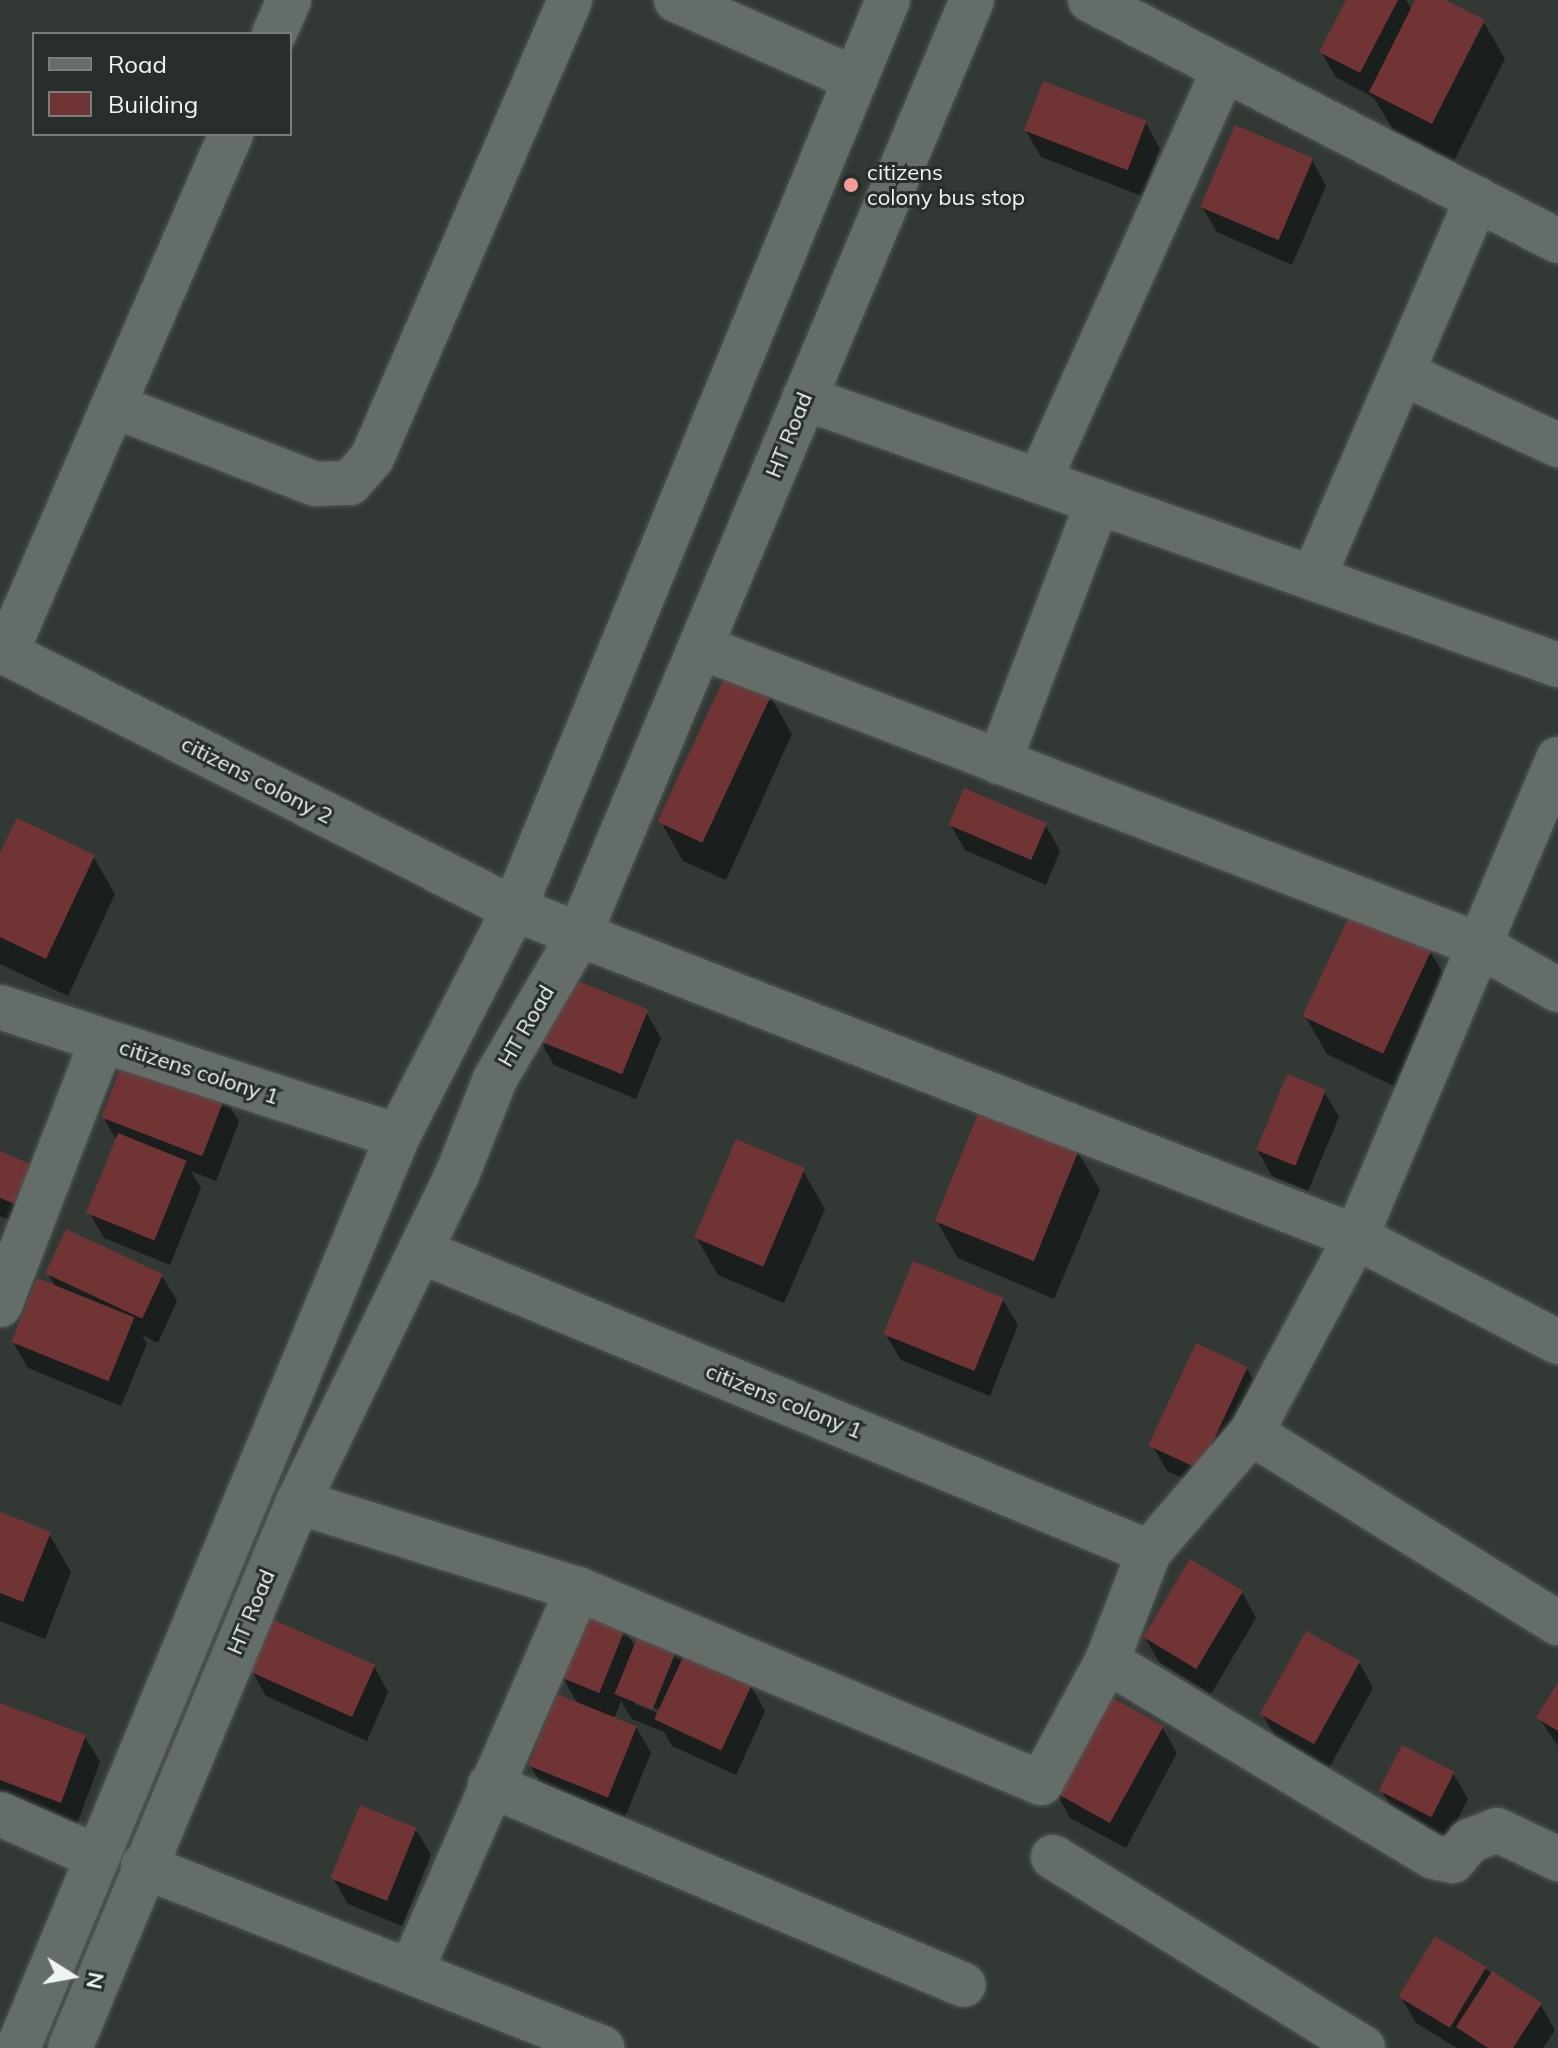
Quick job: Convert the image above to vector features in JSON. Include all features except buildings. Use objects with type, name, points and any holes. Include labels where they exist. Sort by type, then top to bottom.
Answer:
[{"type":"street","points":[[275,32],[289,0]]},
{"type":"street","points":[[114,406],[315,484],[350,483],[372,458],[570,0]]},
{"type":"street","points":[[676,0],[855,79]]},
{"type":"street","points":[[18,2048],[398,1136],[514,909],[888,0]]},
{"type":"street","name":"HT Road","points":[[70,2048],[143,1866],[298,1502],[420,1251],[495,1079],[579,935],[703,648],[804,398],[972,0]]},
{"type":"street","points":[[1090,0],[1558,241]]},
{"type":"street","points":[[1039,481],[1224,69]]},
{"type":"street","points":[[3,652],[114,406],[230,136]]},
{"type":"street","points":[[1313,578],[1477,199]]},
{"type":"street","points":[[1402,373],[1558,445]]},
{"type":"street","points":[[804,398],[1558,665]]},
{"type":"street","points":[[999,762],[1098,502]]},
{"type":"street","points":[[703,648],[1477,944],[1558,990]]},
{"type":"street","name":"citizens colony 2","points":[[3,652],[514,909],[1356,1237],[1558,1342]]},
{"type":"street","points":[[298,1502],[578,1589],[1041,1783],[1107,1661],[1149,1552],[1251,1433],[1356,1237],[1477,944],[1558,759]]},
{"type":"street","name":"citizens colony 1","points":[[0,1007],[398,1136]]},
{"type":"street","points":[[0,1305],[102,1041]]},
{"type":"street","name":"citizens colony 1","points":[[420,1251],[1149,1552]]},
{"type":"street","points":[[1251,1433],[1558,1623]]},
{"type":"street","points":[[411,1971],[578,1589]]},
{"type":"street","points":[[1107,1661],[1433,1857],[1453,1861],[1469,1841],[1497,1830],[1558,1859]]},
{"type":"street","points":[[490,1785],[964,1985]]},
{"type":"street","points":[[0,1814],[97,1857]]},
{"type":"street","points":[[1053,1857],[1363,2048]]},
{"type":"street","points":[[143,1866],[602,2048]]},
{"type":"place","name":"citizens colony bus stop","points":[[851,185]]}]
